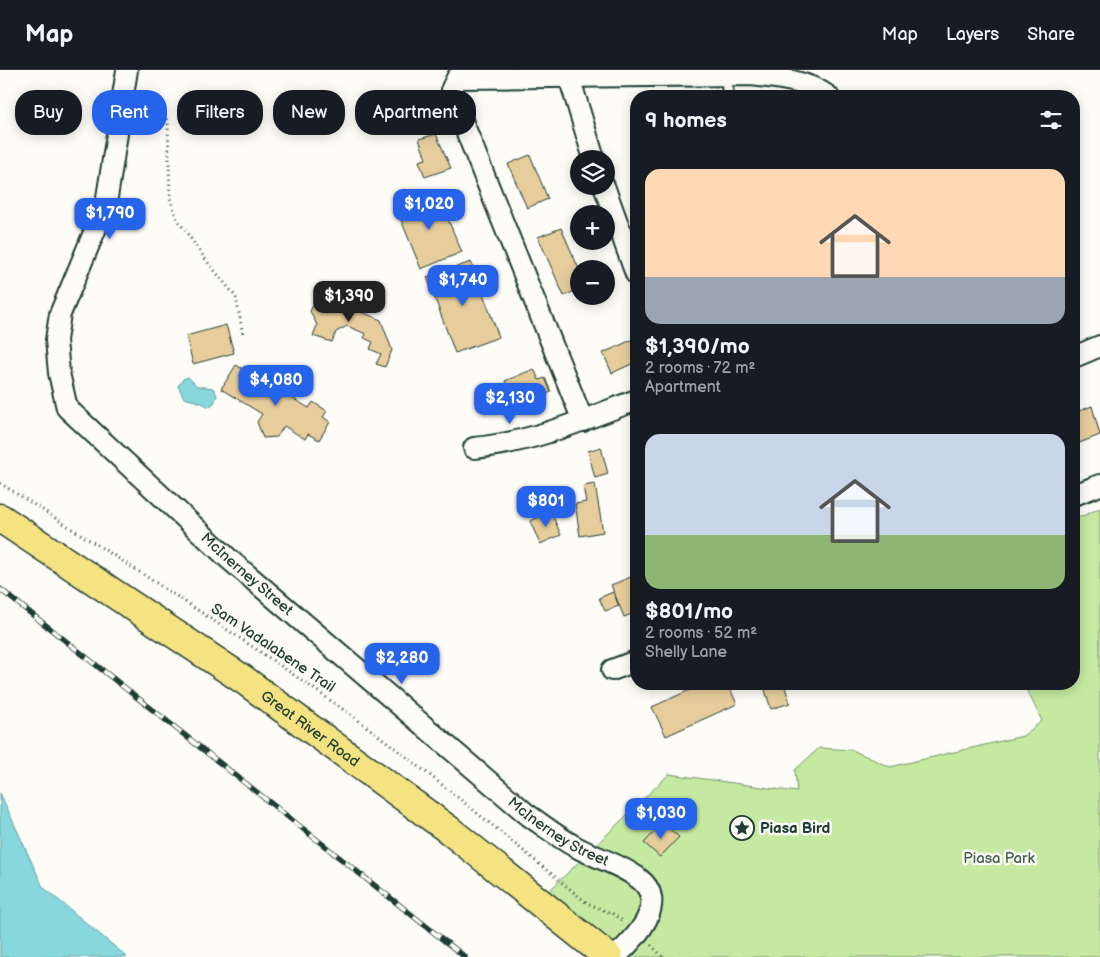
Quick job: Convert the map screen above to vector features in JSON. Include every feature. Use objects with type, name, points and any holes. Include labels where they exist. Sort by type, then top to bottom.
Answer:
[{"type":"main road","name":"Great River Road","points":[[0,518],[244,680],[449,830],[608,957]]},
{"type":"street","name":"McInerney Street","points":[[124,90],[127,70]]},
{"type":"street","points":[[568,73],[591,150]]},
{"type":"street","points":[[583,420],[455,103],[452,88],[457,78],[568,73],[726,75],[783,79],[804,84],[816,90]]},
{"type":"street","name":"McInerney Street","points":[[117,135],[106,204],[60,314],[56,340],[59,372],[67,408],[230,560],[528,815],[570,844],[640,879],[650,895],[651,908],[647,922],[615,957]]},
{"type":"street","points":[[607,195],[630,258]]},
{"type":"street","points":[[1080,354],[1100,346]]},
{"type":"street","points":[[474,448],[521,440],[630,402]]},
{"type":"street","points":[[1080,493],[1100,485]]},
{"type":"street","points":[[612,670],[630,663]]},
{"type":"lane","points":[[726,75],[727,90]]},
{"type":"path","points":[[167,119],[170,198],[172,205],[177,218],[206,260],[236,297],[243,335]]},
{"type":"path","name":"Sam Vadalabene Trail","points":[[0,483],[225,629],[341,709],[433,778],[587,903],[613,914],[638,933],[663,957]]},
{"type":"green space","name":"Piasa Park","points":[[1100,508],[1100,957],[624,957],[548,892],[669,774],[797,792],[795,770],[819,748],[852,750],[890,767],[1023,736],[1042,721],[1027,690],[1080,690],[1080,517]]},
{"type":"water","points":[[188,377],[197,386],[213,388],[217,395],[214,403],[209,407],[184,398],[178,386],[183,379]]},
{"type":"water","points":[[0,793],[43,887],[127,957],[0,957]]},
{"type":"building","points":[[436,135],[451,168],[425,177],[419,161],[426,159],[419,139]]},
{"type":"building","points":[[530,155],[548,199],[527,208],[508,164]]},
{"type":"building","points":[[437,194],[462,252],[421,269],[397,210]]},
{"type":"building","points":[[561,228],[575,260],[570,260],[570,293],[564,296],[538,237]]},
{"type":"building","points":[[471,262],[499,337],[455,353],[427,277]]},
{"type":"building","points":[[332,291],[347,296],[352,308],[381,320],[392,350],[385,367],[376,364],[381,354],[370,349],[373,342],[364,338],[366,334],[347,326],[336,332],[332,342],[313,336],[317,325],[310,311],[319,295]]},
{"type":"building","points":[[226,325],[234,353],[193,364],[186,336]]},
{"type":"building","points":[[630,341],[630,365],[612,373],[603,353]]},
{"type":"building","points":[[236,365],[309,408],[313,402],[327,411],[323,417],[330,422],[319,440],[308,434],[305,439],[284,426],[277,437],[263,438],[257,422],[262,414],[221,389]]},
{"type":"building","points":[[534,369],[539,380],[545,378],[551,392],[541,397],[543,400],[530,405],[529,401],[502,412],[497,401],[511,395],[505,381]]},
{"type":"building","points":[[1092,406],[1100,435],[1080,443],[1080,411]]},
{"type":"building","points":[[601,447],[608,474],[595,478],[588,451]]},
{"type":"building","points":[[595,484],[603,532],[580,536],[575,504],[586,502],[583,486]]},
{"type":"building","points":[[551,512],[561,535],[540,544],[530,521]]},
{"type":"building","points":[[630,577],[630,614],[624,617],[611,585]]},
{"type":"building","points":[[613,592],[619,606],[605,611],[599,598]]},
{"type":"building","points":[[690,690],[731,690],[737,704],[666,736],[652,707]]},
{"type":"building","points":[[765,690],[786,690],[790,703],[771,709]]},
{"type":"building","points":[[663,823],[679,837],[660,857],[644,843]]},
{"type":"railway","points":[[0,589],[465,957]]},
{"type":"place","name":"Piasa Bird","points":[[742,828]]}]
